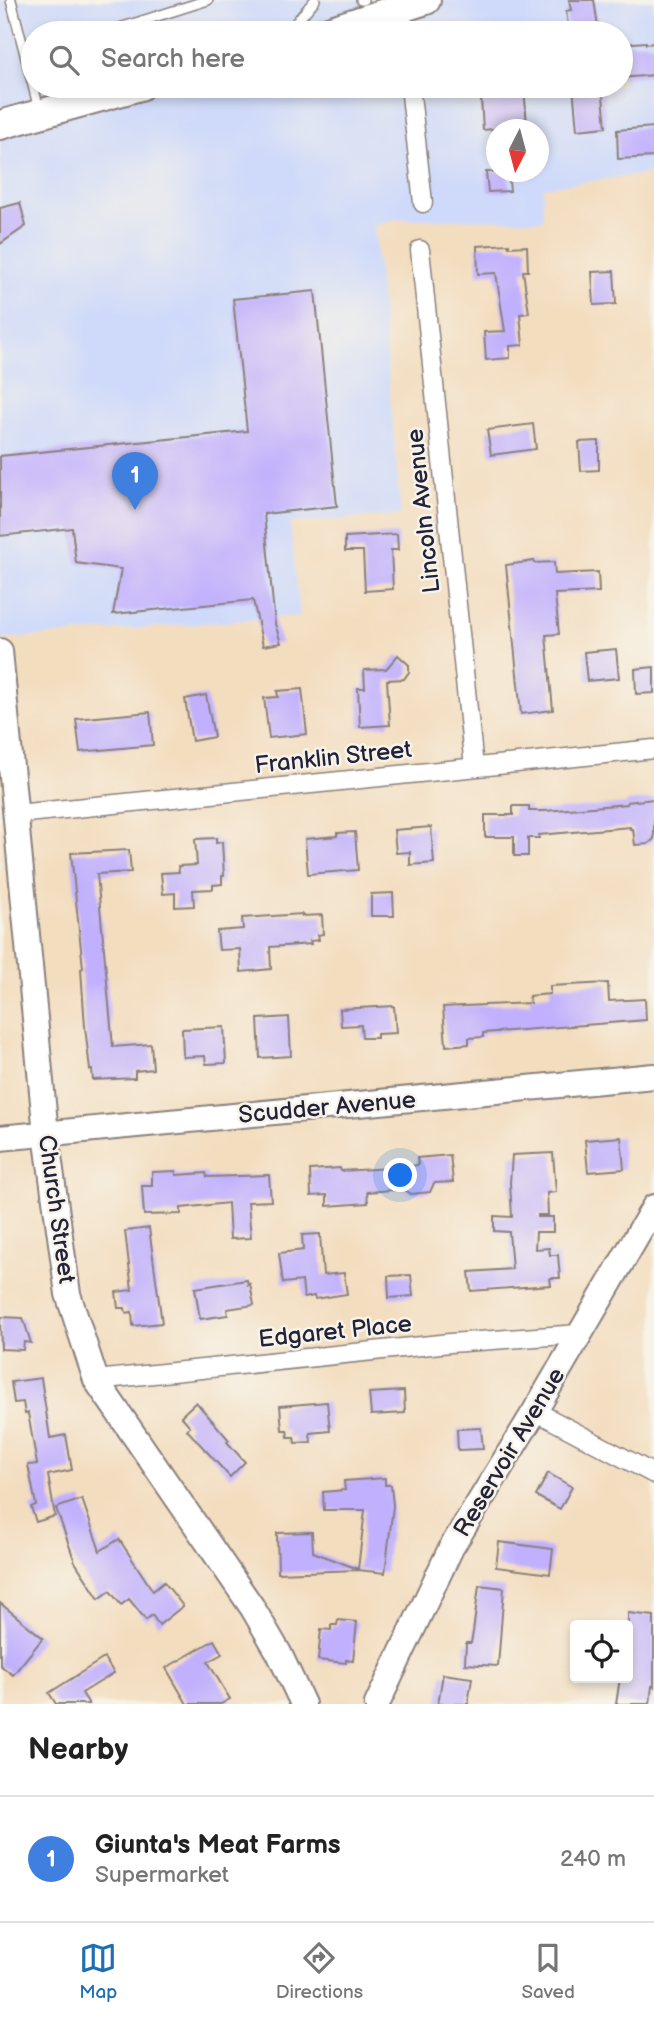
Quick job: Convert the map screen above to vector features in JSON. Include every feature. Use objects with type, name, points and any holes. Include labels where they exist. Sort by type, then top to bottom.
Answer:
[{"type":"main road","points":[[378,21],[410,14]]},
{"type":"main road","points":[[0,125],[85,98]]},
{"type":"street","points":[[411,98],[423,203]]},
{"type":"street","name":"Lincoln Avenue","points":[[420,250],[474,766]]},
{"type":"street","name":"Church Street","points":[[0,651],[46,1133],[68,1294],[96,1380],[252,1607],[279,1653],[303,1704]]},
{"type":"street","name":"Franklin Street","points":[[17,814],[654,749]]},
{"type":"street","name":"Scudder Avenue","points":[[0,1138],[654,1076]]},
{"type":"street","name":"Reservoir Avenue","points":[[377,1704],[451,1548],[654,1207]]},
{"type":"street","name":"Edgaret Place","points":[[96,1380],[450,1343],[580,1334]]},
{"type":"street","points":[[535,1410],[654,1474]]},
{"type":"lane","points":[[11,0],[21,39]]},
{"type":"lane","points":[[142,21],[208,0]]},
{"type":"lane","points":[[297,21],[315,0]]},
{"type":"lane","points":[[36,98],[40,114]]},
{"type":"shaded area","points":[[0,0],[654,0],[654,173],[543,187],[543,220],[396,219],[374,226],[401,515],[290,523],[300,616],[0,639]]},
{"type":"building","points":[[569,0],[594,0],[597,21],[567,21],[566,11],[571,10]]},
{"type":"building","points":[[633,43],[654,43],[654,75],[633,77]]},
{"type":"building","points":[[525,98],[526,119],[486,119],[486,130],[483,130],[481,99]]},
{"type":"building","points":[[574,98],[603,98],[606,127],[577,130]]},
{"type":"building","points":[[654,127],[654,157],[618,159],[617,130]]},
{"type":"building","points":[[487,182],[509,182],[510,191],[488,192]]},
{"type":"building","points":[[20,203],[26,226],[0,244],[0,208]]},
{"type":"building","points":[[509,244],[509,247],[527,246],[528,271],[523,271],[529,313],[520,314],[523,345],[510,346],[510,358],[486,360],[484,332],[505,331],[496,273],[478,274],[477,246]]},
{"type":"building","points":[[614,271],[616,304],[594,305],[592,272]]},
{"type":"building","points":[[315,291],[337,506],[264,514],[275,624],[281,643],[263,646],[253,600],[113,614],[121,569],[76,563],[72,528],[0,536],[0,456],[247,431],[233,299]]},
{"type":"building","points":[[533,424],[536,449],[491,455],[487,430]]},
{"type":"building","points":[[599,441],[599,470],[581,471],[579,442]]},
{"type":"building","points":[[397,534],[398,550],[391,550],[393,589],[365,591],[363,551],[345,551],[345,537]]},
{"type":"building","points":[[534,561],[554,562],[555,574],[598,572],[599,592],[555,594],[559,634],[546,635],[553,710],[521,714],[506,565]]},
{"type":"building","points":[[616,649],[619,678],[587,681],[584,652]]},
{"type":"building","points":[[398,655],[409,665],[409,672],[404,679],[387,680],[390,725],[360,727],[358,688],[365,688],[364,670],[386,669]]},
{"type":"building","points":[[654,667],[654,693],[636,694],[635,669]]},
{"type":"building","points":[[302,689],[307,734],[269,738],[264,698],[278,697],[277,691]]},
{"type":"building","points":[[206,695],[214,737],[192,741],[185,699]]},
{"type":"building","points":[[150,712],[153,745],[80,752],[76,719]]},
{"type":"building","points":[[654,799],[654,839],[648,844],[635,845],[633,829],[630,827],[539,835],[539,838],[528,838],[528,856],[514,856],[514,837],[485,837],[485,815],[513,815],[513,806],[529,806],[529,811],[545,811]]},
{"type":"building","points":[[431,827],[434,863],[410,865],[410,852],[396,853],[394,830]]},
{"type":"building","points":[[355,832],[358,870],[308,874],[305,839]]},
{"type":"building","points":[[216,838],[216,843],[222,842],[222,884],[213,885],[213,889],[193,890],[194,906],[175,907],[175,893],[163,894],[161,873],[179,872],[178,866],[197,865],[195,839]]},
{"type":"building","points":[[129,850],[131,872],[97,874],[113,1047],[151,1044],[153,1069],[135,1071],[135,1078],[93,1080],[85,1027],[83,968],[71,853]]},
{"type":"building","points":[[393,893],[394,916],[371,916],[371,894]]},
{"type":"building","points":[[322,915],[323,934],[318,935],[319,940],[310,941],[311,944],[270,947],[271,969],[241,972],[240,949],[219,950],[217,931],[243,929],[242,918]]},
{"type":"building","points":[[608,983],[609,1001],[645,999],[646,1020],[483,1033],[483,1037],[469,1038],[469,1044],[446,1046],[443,1007],[530,1003],[529,996],[550,994],[550,986]]},
{"type":"building","points":[[394,1006],[396,1033],[377,1034],[377,1038],[362,1038],[361,1025],[341,1026],[340,1009]]},
{"type":"building","points":[[289,1017],[291,1056],[260,1058],[258,1019]]},
{"type":"building","points":[[224,1027],[226,1063],[206,1064],[205,1056],[183,1057],[182,1029]]},
{"type":"building","points":[[621,1137],[624,1169],[588,1172],[585,1140]]},
{"type":"building","points":[[553,1153],[556,1192],[547,1193],[548,1215],[538,1217],[553,1217],[553,1232],[536,1232],[535,1249],[549,1248],[550,1255],[558,1255],[560,1278],[550,1278],[551,1285],[471,1291],[469,1272],[512,1269],[509,1232],[494,1231],[494,1216],[512,1217],[512,1155]]},
{"type":"building","points":[[450,1155],[453,1182],[434,1183],[430,1192],[411,1194],[404,1189],[367,1192],[368,1203],[327,1206],[327,1195],[311,1196],[310,1170],[392,1168],[418,1165],[417,1158]]},
{"type":"building","points":[[176,1171],[176,1175],[206,1173],[207,1177],[269,1175],[271,1201],[248,1202],[251,1238],[230,1239],[228,1203],[181,1208],[181,1214],[144,1215],[142,1186],[152,1186],[152,1172]]},
{"type":"building","points":[[149,1228],[162,1323],[133,1326],[132,1312],[126,1313],[125,1308],[118,1308],[116,1292],[132,1290],[125,1231]]},
{"type":"building","points":[[320,1234],[323,1275],[344,1273],[347,1294],[304,1298],[302,1281],[283,1283],[279,1253],[303,1250],[302,1235]]},
{"type":"building","points":[[411,1275],[413,1296],[389,1298],[388,1276]]},
{"type":"building","points":[[247,1280],[254,1305],[227,1309],[228,1315],[200,1319],[195,1288]]},
{"type":"building","points":[[0,1317],[23,1318],[31,1343],[24,1342],[23,1350],[1,1349]]},
{"type":"building","points":[[41,1378],[50,1438],[66,1435],[72,1470],[48,1475],[55,1516],[36,1522],[31,1507],[36,1505],[28,1465],[37,1464],[28,1413],[25,1414],[23,1402],[14,1403],[11,1382]]},
{"type":"building","points":[[404,1391],[405,1413],[371,1415],[369,1393]]},
{"type":"building","points":[[196,1402],[245,1462],[230,1477],[187,1430],[190,1426],[181,1416]]},
{"type":"building","points":[[327,1402],[330,1431],[310,1433],[311,1442],[295,1443],[294,1437],[288,1437],[287,1430],[282,1430],[280,1406]]},
{"type":"building","points":[[481,1428],[483,1449],[458,1450],[457,1429]]},
{"type":"building","points":[[548,1473],[572,1487],[560,1509],[536,1496]]},
{"type":"building","points":[[385,1478],[385,1485],[391,1485],[393,1506],[385,1573],[358,1570],[278,1573],[277,1533],[312,1532],[313,1552],[358,1569],[365,1510],[324,1510],[323,1492],[345,1490],[344,1481]]},
{"type":"building","points":[[82,1499],[100,1551],[119,1539],[153,1591],[164,1582],[183,1606],[159,1625],[152,1615],[146,1620],[129,1599],[121,1605],[110,1591],[99,1599],[75,1562],[56,1508]]},
{"type":"building","points":[[499,1542],[553,1549],[550,1574],[496,1567]]},
{"type":"building","points":[[479,1585],[504,1588],[498,1666],[465,1664],[466,1643],[471,1643]]},
{"type":"building","points":[[0,1603],[43,1638],[13,1675],[0,1665]]},
{"type":"building","points":[[628,1613],[654,1616],[654,1687],[652,1686],[650,1704],[616,1704],[619,1683],[633,1683],[633,1620],[628,1620]]},
{"type":"building","points":[[338,1620],[357,1622],[353,1661],[346,1660],[346,1663],[318,1660],[321,1629],[331,1630],[331,1625],[337,1625]]},
{"type":"building","points":[[214,1640],[222,1654],[208,1662],[230,1699],[221,1704],[187,1704],[166,1668]]},
{"type":"building","points":[[104,1658],[114,1673],[82,1693],[89,1704],[56,1704],[49,1693]]},
{"type":"building","points":[[443,1674],[472,1678],[468,1704],[438,1704]]},
{"type":"place","name":"Giunta's Meat Farms","points":[[135,510]]}]
